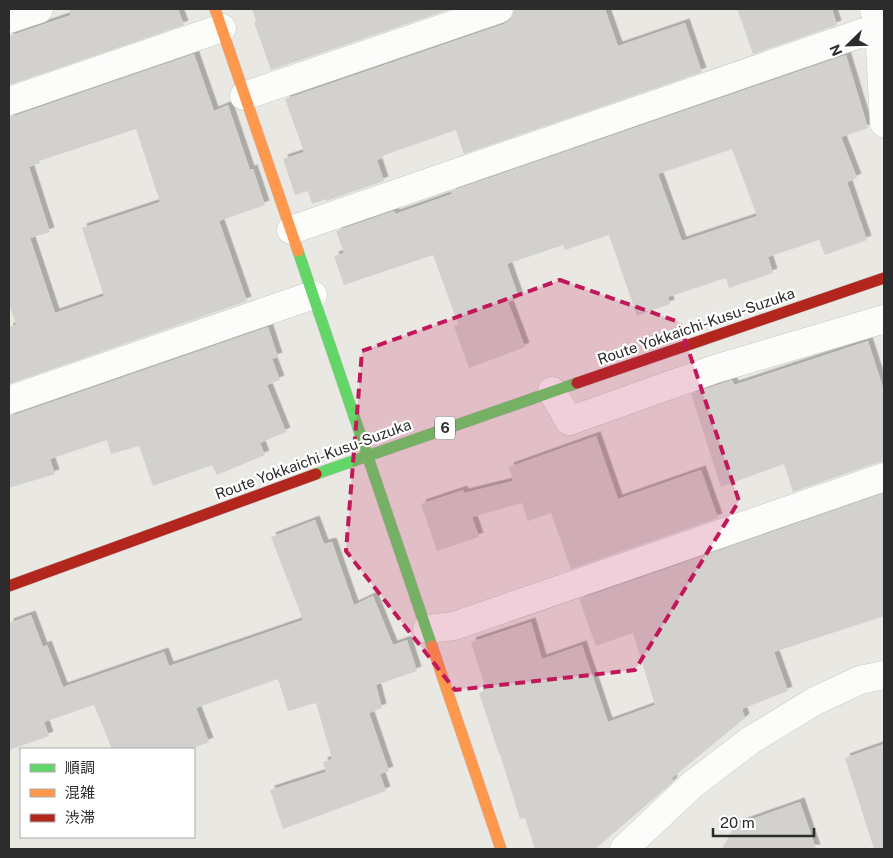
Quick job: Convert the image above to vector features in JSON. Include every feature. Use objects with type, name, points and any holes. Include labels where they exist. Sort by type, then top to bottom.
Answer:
[{"type":"main road","points":[[218,18],[502,849]]},
{"type":"main road","name":"Route Yokkaichi-Kusu-Suzuka","points":[[9,586],[367,454],[884,278]]},
{"type":"street","points":[[9,19],[39,9]]},
{"type":"street","points":[[244,96],[500,9]]},
{"type":"street","points":[[9,101],[218,18]]},
{"type":"street","points":[[292,230],[877,18],[884,123]]},
{"type":"street","points":[[9,400],[313,295]]},
{"type":"street","points":[[552,391],[569,421],[715,369],[884,319]]},
{"type":"street","points":[[427,629],[454,626],[884,478]]},
{"type":"street","points":[[624,849],[693,784],[750,740],[814,700],[860,680],[884,675]]},
{"type":"highlighted area","points":[[560,280],[679,322],[739,501],[635,670],[455,690],[346,551],[362,351]]},
{"type":"building","points":[[69,9],[178,9],[184,25],[9,85],[9,36],[71,15]]},
{"type":"building","points":[[252,9],[451,9],[271,70],[254,22],[256,21]]},
{"type":"building","points":[[514,9],[605,9],[618,46],[685,23],[702,72],[464,154],[456,130],[382,156],[383,158],[377,160],[384,181],[312,204],[308,191],[295,195],[283,159],[304,152],[285,99],[504,24],[511,19]]},
{"type":"building","points":[[737,9],[832,9],[837,25],[753,54]]},
{"type":"building","points":[[194,54],[214,111],[228,105],[250,170],[253,169],[265,205],[219,221],[247,301],[9,384],[9,327],[16,325],[9,303],[9,116],[14,116]],"holes":[[[136,129],[160,202],[82,228],[104,296],[55,313],[30,238],[50,232],[29,167],[40,163],[39,161]]]},
{"type":"building","points":[[846,55],[868,128],[841,137],[857,178],[847,182],[867,240],[825,255],[819,240],[768,257],[773,273],[729,288],[726,278],[668,297],[670,304],[637,316],[609,235],[565,250],[563,245],[507,264],[519,298],[508,302],[525,347],[469,368],[454,326],[458,324],[433,255],[344,285],[334,256],[344,253],[336,231],[394,211],[395,214],[452,194],[451,191]],"holes":[[[732,149],[757,216],[682,241],[658,174]]]},
{"type":"building","points":[[268,327],[278,357],[272,359],[280,380],[267,385],[286,432],[260,443],[265,455],[217,475],[212,465],[153,486],[139,446],[111,454],[107,440],[50,459],[55,474],[9,488],[9,415],[14,415]]},
{"type":"building","points":[[868,341],[884,391],[884,462],[879,462],[793,492],[784,464],[721,487],[691,394],[732,380],[734,385]]},
{"type":"building","points":[[596,436],[618,499],[701,470],[718,518],[571,569],[551,513],[528,521],[522,503],[472,517],[479,537],[437,551],[421,504],[463,490],[464,493],[513,481],[509,467]]},
{"type":"building","points":[[884,493],[884,616],[774,652],[788,691],[742,709],[745,718],[672,778],[673,781],[665,789],[595,849],[535,849],[525,818],[520,819],[479,693],[486,690],[471,642],[531,622],[542,659],[582,645],[608,722],[655,705],[633,633],[596,646],[579,599]]},
{"type":"building","points":[[315,520],[324,544],[332,542],[354,605],[373,596],[393,645],[407,640],[417,671],[376,685],[382,708],[369,713],[389,771],[380,774],[386,791],[283,829],[270,790],[326,772],[323,762],[332,759],[316,703],[288,711],[278,679],[196,708],[209,742],[194,748],[112,748],[94,705],[44,722],[49,736],[9,750],[9,623],[31,615],[43,647],[47,645],[63,687],[164,652],[169,666],[303,620],[271,537]]},
{"type":"building","points":[[884,744],[884,849],[874,849],[845,758]]},
{"type":"building","points":[[800,802],[816,849],[722,849],[735,825]]},
{"type":"traffic: fast","points":[[298,251],[432,646]]},
{"type":"traffic: fast","points":[[316,474],[577,383]]},
{"type":"traffic: slow","points":[[215,9],[298,251]]},
{"type":"traffic: slow","points":[[432,646],[501,849]]},
{"type":"traffic: jam","points":[[577,383],[884,278]]},
{"type":"traffic: jam","points":[[9,586],[316,474]]}]
